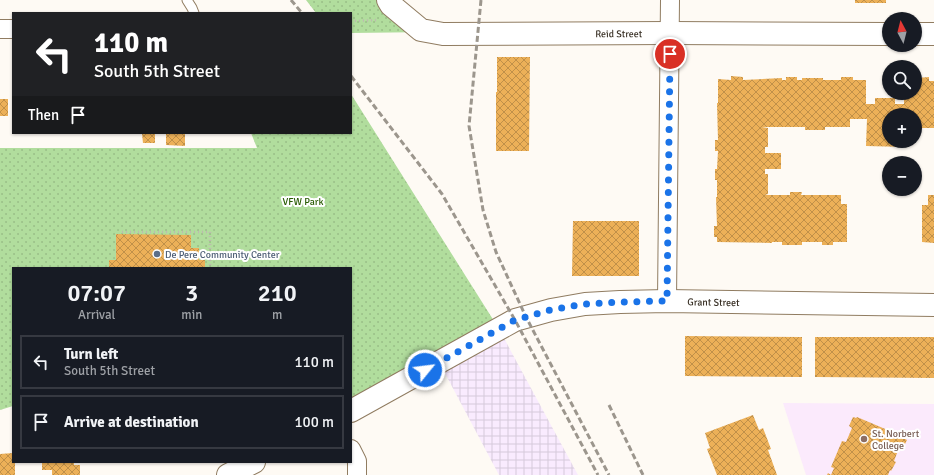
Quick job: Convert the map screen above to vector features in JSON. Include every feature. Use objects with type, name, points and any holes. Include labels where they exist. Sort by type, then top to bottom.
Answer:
[{"type":"street","name":"Reid Street","points":[[388,0],[391,5],[421,30],[443,34],[882,34]]},
{"type":"street","points":[[667,301],[670,0]]},
{"type":"street","points":[[0,29],[12,29]]},
{"type":"street","points":[[922,34],[934,34]]},
{"type":"street","name":"Grant Street","points":[[352,410],[515,320],[550,310],[585,304],[667,301],[934,305]]},
{"type":"street","points":[[352,451],[357,460],[357,475]]},
{"type":"street","points":[[228,475],[252,463]]},
{"type":"lane","points":[[187,0],[193,12]]},
{"type":"path","points":[[352,21],[380,20]]},
{"type":"path","points":[[122,232],[210,232],[210,267]]},
{"type":"shaded area","points":[[499,329],[578,475],[499,475],[439,362]]},
{"type":"shaded area","name":"St. Norbert College","points":[[783,403],[934,404],[934,475],[806,475]]},
{"type":"green space","points":[[306,0],[388,0],[432,32],[352,33],[352,12],[315,12]]},
{"type":"green space","name":"VFW Park","points":[[352,96],[499,329],[352,410],[352,267],[12,267],[12,406],[0,410],[0,148],[257,148],[251,134],[352,134]]},
{"type":"building","points":[[855,0],[886,0],[886,3],[855,3]]},
{"type":"building","points":[[497,57],[530,57],[529,151],[496,151]]},
{"type":"building","points":[[731,76],[743,77],[743,80],[782,78],[782,80],[786,80],[786,77],[797,77],[797,80],[802,80],[802,78],[823,78],[823,80],[841,80],[841,77],[853,77],[853,80],[866,80],[866,104],[875,104],[875,98],[882,98],[882,100],[895,100],[895,104],[904,104],[904,100],[922,100],[922,78],[929,77],[929,81],[934,81],[934,128],[922,128],[922,108],[882,108],[882,146],[866,146],[867,119],[850,119],[850,127],[825,127],[825,130],[805,130],[805,127],[762,127],[768,128],[768,147],[765,147],[765,153],[781,153],[781,169],[765,169],[765,174],[768,174],[768,194],[765,195],[790,195],[790,192],[802,192],[801,195],[841,195],[841,204],[847,204],[847,242],[833,242],[833,245],[822,245],[822,242],[802,242],[802,245],[782,245],[782,242],[717,242],[717,237],[714,237],[714,226],[717,226],[717,180],[715,180],[715,169],[717,169],[718,151],[715,151],[715,140],[718,140],[718,79],[731,80]]},
{"type":"building","points":[[0,99],[8,99],[8,116],[0,116]]},
{"type":"building","points":[[142,134],[155,134],[155,143],[143,143]]},
{"type":"building","points":[[166,134],[185,134],[185,146],[166,145]]},
{"type":"building","points":[[928,195],[934,195],[934,243],[922,242],[922,205],[928,205]]},
{"type":"building","points":[[573,221],[639,221],[639,276],[572,276]]},
{"type":"building","name":"De Pere Community Center","points":[[116,234],[191,235],[191,248],[199,248],[199,260],[205,260],[205,267],[109,267],[109,260],[116,260]]},
{"type":"building","points":[[685,336],[802,337],[802,377],[685,376]]},
{"type":"building","points":[[815,337],[934,337],[934,378],[815,377]]},
{"type":"building","points":[[753,415],[759,430],[763,428],[771,449],[768,450],[777,475],[717,475],[707,449],[710,448],[705,433]]},
{"type":"building","points":[[853,417],[857,417],[904,437],[903,438],[907,440],[902,450],[899,448],[894,461],[896,462],[888,475],[831,475],[834,468],[831,467],[842,441],[846,442],[852,428],[849,426]]},
{"type":"building","points":[[12,453],[12,463],[15,463],[15,475],[0,475],[0,454]]},
{"type":"building","points":[[42,463],[74,463],[74,465],[80,465],[80,475],[52,475],[52,470],[42,470]]},
{"type":"railway","points":[[291,0],[301,12]]},
{"type":"railway","points":[[481,0],[469,126],[483,210],[496,252],[526,317],[609,475]]},
{"type":"railway","points":[[352,77],[442,194],[515,320],[598,475]]},
{"type":"railway","points":[[609,405],[643,475]]},
{"type":"place","name":"De Pere Community Center","points":[[157,254]]},
{"type":"place","name":"St. Norbert College","points":[[864,439]]},
{"type":"route","points":[[425,370],[515,320],[550,310],[585,304],[667,301],[670,54]]}]
